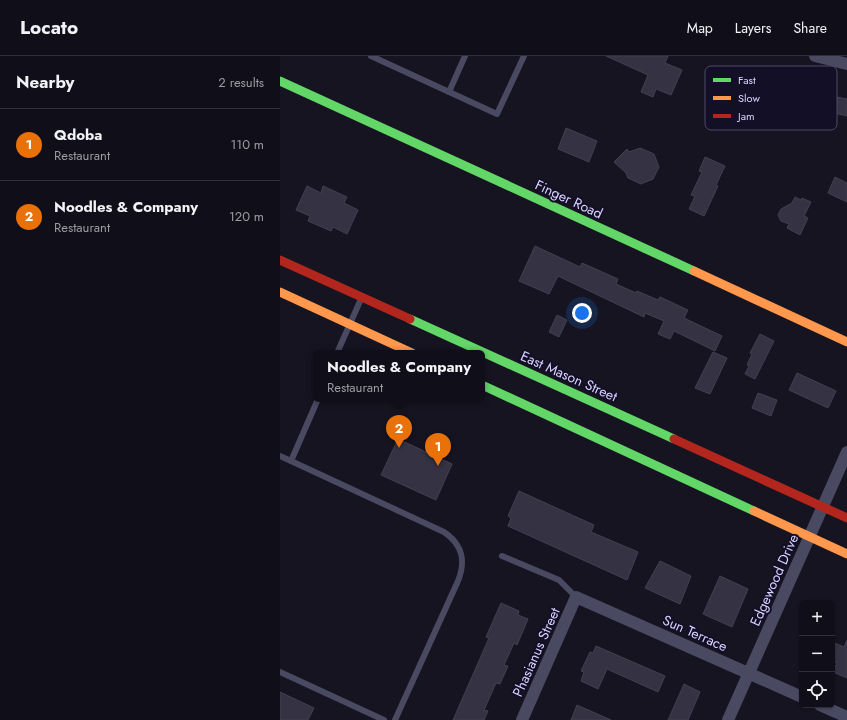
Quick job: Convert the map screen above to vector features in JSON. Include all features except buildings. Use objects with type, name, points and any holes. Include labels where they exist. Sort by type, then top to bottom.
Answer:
[{"type":"main road","name":"Finger Road","points":[[280,81],[847,342]]},
{"type":"main road","name":"East Mason Street","points":[[280,260],[479,350]]},
{"type":"main road","points":[[280,292],[406,350]]},
{"type":"main road","name":"East Mason Street","points":[[485,353],[847,518]]},
{"type":"main road","points":[[485,386],[847,554]]},
{"type":"street","points":[[815,56],[847,64]]},
{"type":"street","name":"Edgewood Drive","points":[[728,720],[847,452]]},
{"type":"street","name":"Sun Terrace","points":[[576,597],[799,696]]},
{"type":"street","name":"Phasianus Street","points":[[522,720],[576,597]]},
{"type":"street","points":[[827,708],[847,717]]},
{"type":"lane","points":[[372,56],[497,114],[524,56]]},
{"type":"lane","points":[[449,92],[465,56]]},
{"type":"lane","points":[[338,350],[362,297]]},
{"type":"lane","points":[[291,461],[317,402]]},
{"type":"lane","points":[[280,456],[444,532],[451,537],[460,548],[463,559],[460,576],[395,720]]},
{"type":"lane","points":[[502,556],[559,580],[576,597]]},
{"type":"lane","points":[[280,672],[384,720]]},
{"type":"traffic: fast","points":[[280,81],[694,271]]},
{"type":"traffic: fast","points":[[410,319],[478,350]]},
{"type":"traffic: fast","points":[[485,353],[674,439]]},
{"type":"traffic: fast","points":[[485,386],[754,511]]},
{"type":"traffic: slow","points":[[694,271],[847,342]]},
{"type":"traffic: slow","points":[[280,292],[406,350]]},
{"type":"traffic: slow","points":[[754,511],[847,554]]},
{"type":"traffic: jam","points":[[280,260],[410,319]]},
{"type":"traffic: jam","points":[[674,439],[847,518]]},
{"type":"place","name":"Noodles & Company","points":[[399,448]]},
{"type":"place","name":"Qdoba","points":[[438,466]]}]
